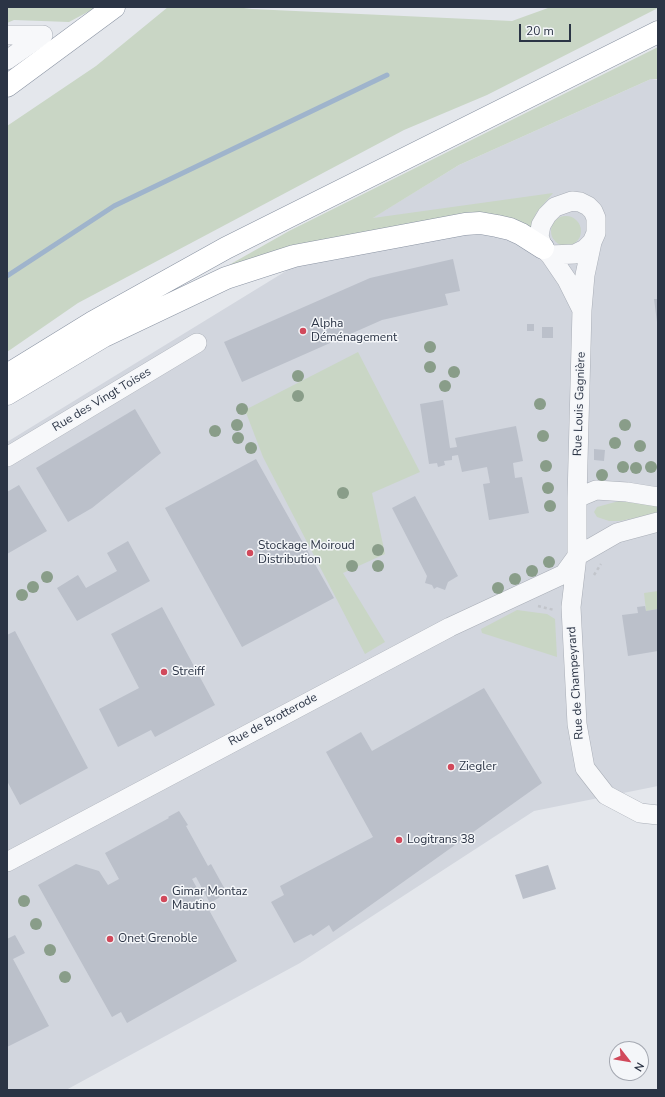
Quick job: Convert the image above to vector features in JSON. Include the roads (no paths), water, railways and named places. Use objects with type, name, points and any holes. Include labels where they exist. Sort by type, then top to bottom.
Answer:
[{"type":"highway","points":[[7,86],[114,7]]},
{"type":"highway","points":[[7,375],[93,322],[226,248],[658,32]]},
{"type":"highway","points":[[7,394],[104,336],[226,278],[294,256],[465,224],[480,223],[510,229],[521,234],[547,252]]},
{"type":"street","points":[[7,35],[43,35],[7,60]]},
{"type":"street","name":"Rue Louis Gagnière","points":[[577,556],[582,310],[585,275],[597,224],[593,211],[588,206],[580,202],[572,201],[555,207],[547,215],[541,225],[540,236],[547,252],[567,280],[582,310]]},
{"type":"street","points":[[547,252],[575,254],[592,242]]},
{"type":"street","name":"Rue des Vingt Toises","points":[[7,457],[197,343]]},
{"type":"street","points":[[577,498],[596,490],[626,492],[658,497]]},
{"type":"street","points":[[577,556],[617,533],[658,522]]},
{"type":"street","name":"Rue de Brotterode","points":[[7,862],[450,627],[564,574],[577,556]]},
{"type":"street","name":"Rue de Champeyrard","points":[[577,556],[571,607],[577,724],[585,768],[606,796],[640,813],[658,815]]},
{"type":"street","points":[[542,584],[565,595],[572,601]]},
{"type":"waterway","points":[[7,276],[114,206],[387,75]]},
{"type":"place","name":"Alpha Déménagement","points":[[303,331]]},
{"type":"place","name":"Stockage Moiroud Distribution","points":[[250,553]]},
{"type":"place","name":"Streiff","points":[[164,672]]},
{"type":"place","name":"Ziegler","points":[[451,767]]},
{"type":"place","name":"Logitrans 38","points":[[399,840]]},
{"type":"place","name":"Gimar Montaz Mautino","points":[[164,899]]},
{"type":"place","name":"Onet Grenoble","points":[[110,939]]}]
